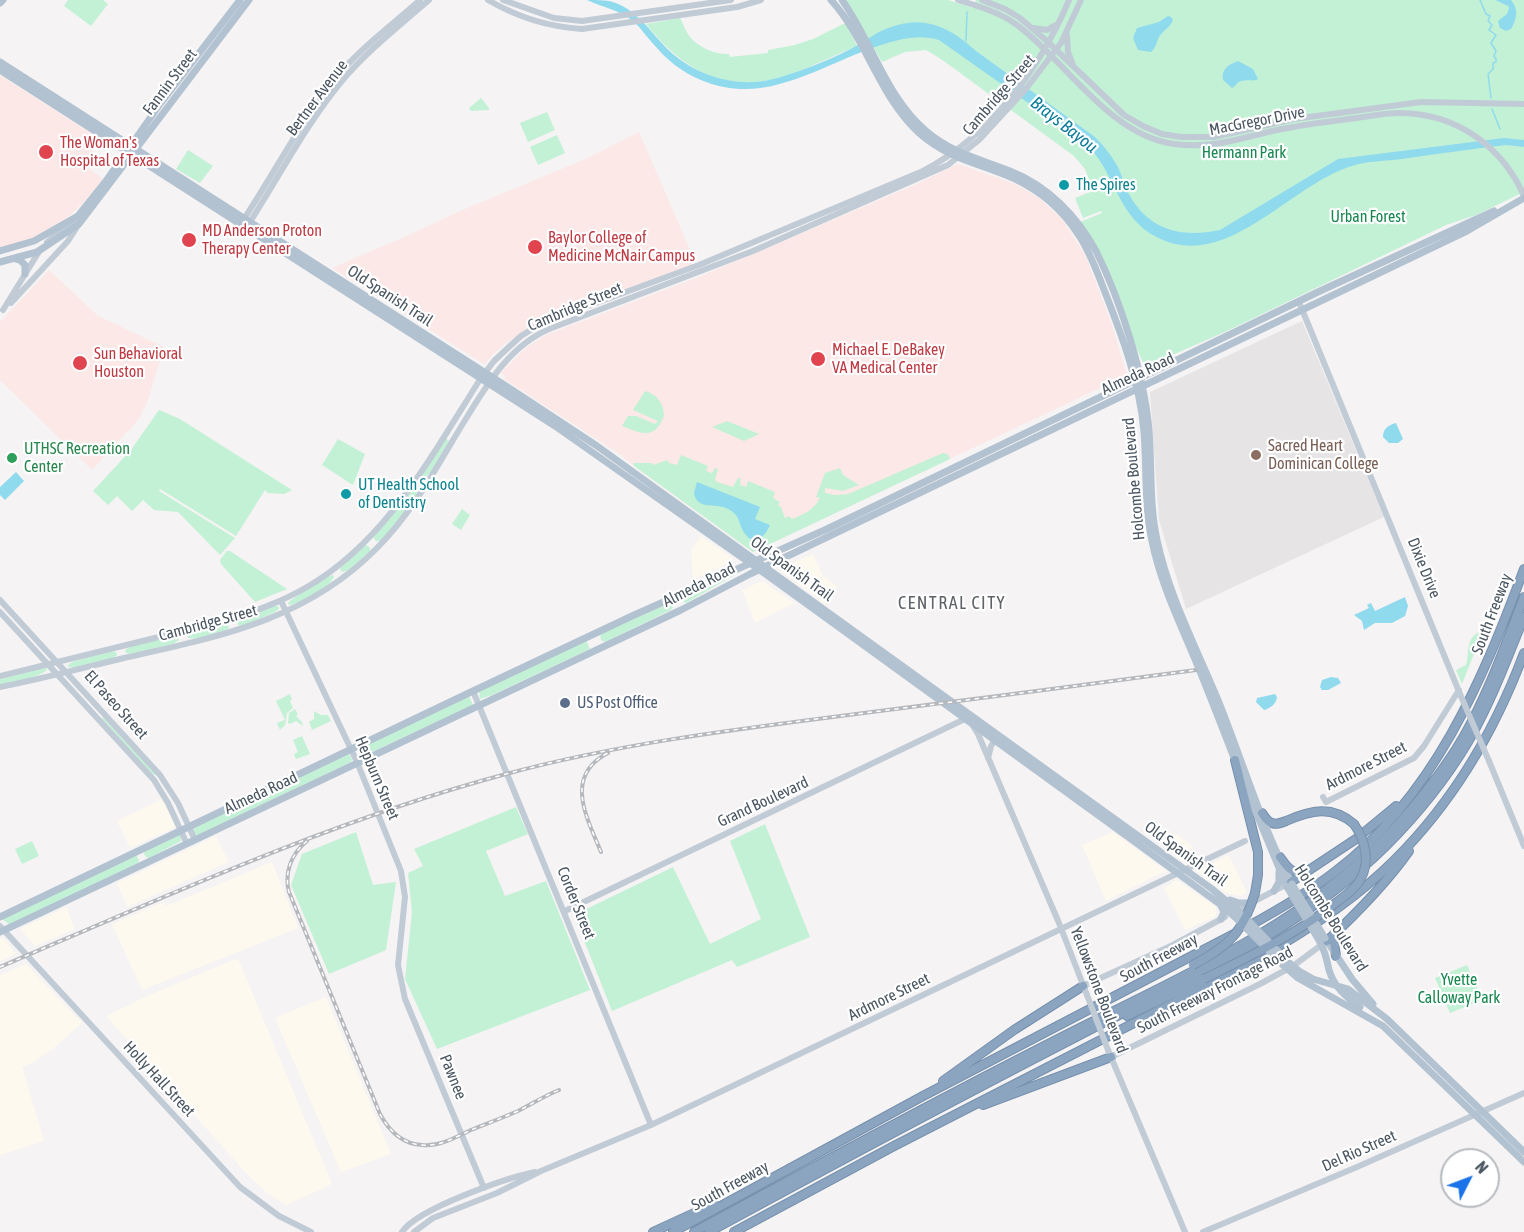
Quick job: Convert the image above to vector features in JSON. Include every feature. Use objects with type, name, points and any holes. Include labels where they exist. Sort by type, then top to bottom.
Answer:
[{"type":"highway","name":"South Freeway","points":[[673,1232],[923,1096],[1287,905],[1337,870],[1382,829],[1414,791],[1439,756],[1472,699],[1494,650],[1524,569]]},
{"type":"highway","points":[[694,1232],[1243,944],[1323,894],[1382,842],[1427,788],[1463,737],[1494,672],[1524,597]]},
{"type":"highway","points":[[1002,1071],[1237,955],[1286,927],[1335,891],[1404,827],[1434,791],[1461,752],[1499,680],[1524,617]]},
{"type":"highway","points":[[1336,956],[1334,947],[1326,940],[1362,908],[1394,872],[1461,780],[1514,680],[1524,653]]},
{"type":"highway","points":[[710,1232],[1002,1071],[1107,1008],[1215,953],[1232,938],[1247,916],[1258,875],[1258,852],[1235,760]]},
{"type":"highway","points":[[1289,884],[1356,839],[1414,791]]},
{"type":"highway","points":[[1002,1071],[1204,979],[1290,934],[1351,891],[1360,880],[1364,872],[1366,851],[1362,837],[1354,824],[1344,816],[1325,810],[1305,813],[1277,824],[1269,822],[1262,813]]},
{"type":"highway","points":[[734,1232],[937,1124],[1251,963],[1300,935],[1381,873],[1429,823]]},
{"type":"highway","points":[[1280,857],[1291,870],[1300,873],[1310,870]]},
{"type":"highway","points":[[923,1096],[1014,1030],[1083,986]]},
{"type":"highway","points":[[937,1124],[1110,1053]]},
{"type":"highway","points":[[653,1232],[773,1177]]},
{"type":"main road","name":"Fannin Street","points":[[131,151],[160,104],[240,0]]},
{"type":"main road","name":"Fannin Street","points":[[0,262],[38,252],[78,220],[249,0]]},
{"type":"main road","name":"Holcombe Boulevard","points":[[831,0],[856,29]]},
{"type":"main road","name":"Holcombe Boulevard","points":[[842,0],[875,63],[899,102],[914,120],[957,155],[1011,171],[1054,198],[1092,244],[1121,315],[1139,384],[1149,432],[1153,515],[1161,558],[1289,884]]},
{"type":"main road","name":"Old Spanish Trail","points":[[0,62],[25,86],[67,109],[541,413],[697,522],[766,566],[806,600]]},
{"type":"main road","name":"Old Spanish Trail","points":[[0,70],[42,89],[67,109]]},
{"type":"main road","points":[[25,86],[42,89]]},
{"type":"main road","name":"Almeda Road","points":[[0,917],[592,635],[1242,339],[1467,231],[1524,197]]},
{"type":"main road","name":"Almeda Road","points":[[1,930],[681,610],[766,566],[1139,384],[1299,302],[1474,219],[1505,208]]},
{"type":"main road","name":"Fannin Street","points":[[0,251],[34,241],[78,220]]},
{"type":"main road","points":[[16,259],[25,265],[25,274]]},
{"type":"main road","points":[[1386,260],[1389,268]]},
{"type":"main road","points":[[1239,332],[1242,339]]},
{"type":"main road","name":"Holcombe Boulevard","points":[[1139,384],[1148,516],[1156,558],[1166,591],[1278,866],[1326,940],[1336,986]]},
{"type":"main road","name":"Old Spanish Trail","points":[[697,522],[758,570],[824,613],[965,720],[1019,754],[1137,839],[1178,873],[1220,899]]},
{"type":"main road","points":[[675,597],[681,610]]},
{"type":"main road","points":[[592,635],[599,648]]},
{"type":"main road","name":"Old Spanish Trail","points":[[886,659],[972,715],[996,738]]},
{"type":"main road","name":"Old Spanish Trail","points":[[1137,839],[1185,869],[1238,914],[1298,978],[1385,1023]]},
{"type":"main road","points":[[140,850],[146,863]]},
{"type":"main road","points":[[1274,891],[1280,879],[1278,866]]},
{"type":"main road","points":[[1221,919],[1224,912],[1220,899],[1251,903]]},
{"type":"main road","name":"Holcombe Boulevard","points":[[1336,956],[1385,1023]]},
{"type":"main road","name":"Old Spanish Trail","points":[[1287,965],[1313,979],[1352,992],[1478,1113],[1524,1162]]},
{"type":"main road","name":"Old Spanish Trail","points":[[1478,1113],[1524,1152]]},
{"type":"street","name":"Bertner Avenue","points":[[245,223],[315,117],[342,81],[424,0]]},
{"type":"street","name":"Bertner Avenue","points":[[245,223],[311,113],[336,78],[366,46],[424,0]]},
{"type":"street","points":[[489,0],[528,19],[565,28],[582,29],[737,7],[761,0]]},
{"type":"street","points":[[503,0],[562,20],[582,21],[731,0]]},
{"type":"street","points":[[679,0],[685,5],[686,15]]},
{"type":"street","name":"MacGregor Drive","points":[[958,0],[1010,20],[1044,49],[1054,53],[1075,69],[1112,105],[1133,121],[1162,134],[1205,138],[1294,119],[1445,101],[1524,104]]},
{"type":"street","name":"MacGregor Drive","points":[[982,0],[1012,13],[1032,28],[1048,42],[1054,53],[1103,107],[1131,128],[1160,141],[1203,146],[1293,127],[1398,113],[1434,117],[1462,128],[1481,139],[1502,159],[1513,174],[1524,197]]},
{"type":"street","name":"Cambridge Street","points":[[1035,70],[1069,0]]},
{"type":"street","name":"Cambridge Street","points":[[0,687],[185,644],[253,626],[287,613],[342,578],[382,543],[407,513],[491,380],[516,352],[538,334],[753,251],[939,169],[992,128],[1035,70],[1054,53],[1067,33],[1081,0]]},
{"type":"street","points":[[508,11],[512,8],[531,11]]},
{"type":"street","points":[[1032,28],[1047,30],[1060,21]]},
{"type":"street","points":[[1067,33],[1068,52],[1075,69]]},
{"type":"street","name":"Cambridge Street","points":[[0,676],[232,619],[281,601],[307,587],[334,569],[384,520],[415,478],[483,375],[501,353],[534,327],[699,265],[957,155],[996,114],[1010,103]]},
{"type":"street","points":[[1398,105],[1398,113]]},
{"type":"street","points":[[992,128],[990,125],[996,119],[996,114]]},
{"type":"street","points":[[1203,146],[1205,138]]},
{"type":"street","points":[[1,312],[68,241],[78,220]]},
{"type":"street","points":[[1,312],[38,252]]},
{"type":"street","name":"Dixie Drive","points":[[1299,302],[1524,846]]},
{"type":"street","points":[[534,327],[538,334]]},
{"type":"street","points":[[415,478],[426,484]]},
{"type":"street","points":[[334,569],[342,578]]},
{"type":"street","name":"El Paseo Street","points":[[0,600],[160,775],[172,791],[195,840]]},
{"type":"street","name":"Hepburn Street","points":[[281,601],[357,762],[403,880],[405,914],[399,945],[399,976]]},
{"type":"street","name":"El Paseo Street","points":[[0,612],[154,780],[187,844]]},
{"type":"street","points":[[232,619],[234,631]]},
{"type":"street","points":[[182,633],[185,644]]},
{"type":"street","points":[[121,647],[124,658]]},
{"type":"street","points":[[31,668],[37,659],[34,648]]},
{"type":"street","points":[[78,683],[81,669]]},
{"type":"street","name":"Corder Street","points":[[473,691],[651,1125]]},
{"type":"street","name":"Ardmore Street","points":[[1323,797],[1326,802],[1414,758],[1459,692]]},
{"type":"street","points":[[97,717],[103,711]]},
{"type":"street","name":"Grand Boulevard","points":[[565,912],[972,715]]},
{"type":"street","name":"Yellowstone Boulevard","points":[[972,725],[1061,929],[1185,1232]]},
{"type":"street","points":[[988,758],[996,738]]},
{"type":"street","points":[[154,780],[160,775]]},
{"type":"street","name":"Ardmore Street","points":[[402,1232],[414,1220],[507,1188],[541,1171],[651,1125],[1245,841]]},
{"type":"street","points":[[1083,986],[1173,945],[1221,919],[1238,914],[1251,903],[1289,884]]},
{"type":"street","name":"Holly Hall Street","points":[[1,930],[240,1187],[285,1220],[311,1232]]},
{"type":"street","name":"South Freeway Frontage Road","points":[[1110,1053],[1287,965],[1326,940]]},
{"type":"street","name":"Pawnee","points":[[399,976],[405,999],[484,1188]]},
{"type":"street","name":"Del Rio Street","points":[[1203,1232],[1524,1093]]},
{"type":"street","name":"Ardmore Street","points":[[414,1232],[431,1215],[484,1188],[519,1175],[541,1171]]},
{"type":"shaded area","name":"The Woman's Hospital of Texas","points":[[0,75],[101,140],[83,164],[103,179],[81,205],[62,222],[34,238],[0,248]]},
{"type":"shaded area","name":"Baylor College of Medicine McNair Campus","points":[[639,132],[693,257],[692,265],[564,311],[533,325],[503,345],[484,364],[332,268],[588,158]]},
{"type":"shaded area","name":"Michael E. DeBakey VA Medical Center","points":[[958,164],[1015,184],[1039,198],[1062,219],[1085,255],[1111,322],[1127,375],[753,552],[621,455],[504,379],[506,377],[501,373],[527,347],[546,335],[704,275]]},
{"type":"shaded area","name":"Sun Behavioral Houston","points":[[49,270],[98,316],[164,347],[148,400],[138,420],[92,470],[0,380],[0,322]]},
{"type":"shaded area","name":"Sacred Heart Dominican College","points":[[1302,321],[1384,517],[1186,609],[1159,520],[1150,392]]},
{"type":"shaded area","points":[[701,536],[733,558],[733,561],[693,580],[691,550]]},
{"type":"shaded area","points":[[813,554],[823,576],[837,586],[825,604],[781,571],[784,567]]},
{"type":"shaded area","points":[[762,581],[794,603],[755,623],[742,590]]},
{"type":"shaded area","points":[[162,799],[176,827],[130,848],[117,821]]},
{"type":"shaded area","points":[[1113,832],[1166,871],[1106,901],[1082,845]]},
{"type":"shaded area","points":[[1174,833],[1190,844],[1197,857],[1185,862],[1164,847]]},
{"type":"shaded area","points":[[216,836],[229,862],[127,907],[117,883]]},
{"type":"shaded area","points":[[1229,855],[1247,893],[1240,896],[1226,893],[1196,871]]},
{"type":"shaded area","points":[[272,862],[298,928],[142,990],[112,924],[164,902],[166,906]]},
{"type":"shaded area","points":[[1177,880],[1216,907],[1216,916],[1185,930],[1164,888]]},
{"type":"shaded area","points":[[66,907],[75,929],[35,946],[20,929]]},
{"type":"shaded area","points":[[3,938],[16,954],[0,961],[0,939]]},
{"type":"shaded area","points":[[236,959],[239,961],[332,1184],[286,1205],[267,1193],[246,1173],[106,1016],[147,996]]},
{"type":"shaded area","points":[[26,964],[82,1023],[55,1047],[34,1062],[22,1067],[44,1141],[0,1155],[0,975]]},
{"type":"shaded area","points":[[326,997],[391,1154],[341,1172],[275,1018]]},
{"type":"green space","points":[[68,0],[103,0],[108,4],[91,26],[64,6]]},
{"type":"green space","name":"Hermann Park","points":[[846,0],[948,0],[973,8],[976,0],[1524,0],[1524,192],[1476,215],[1446,225],[1227,331],[1145,367],[1080,222],[1102,213],[1101,211],[1083,218],[1075,198],[1093,191],[1085,169],[1074,156],[926,50],[905,52],[882,62]]},
{"type":"green space","points":[[680,18],[689,36],[697,44],[713,52],[729,54],[730,57],[768,53],[768,50],[813,39],[843,24],[846,24],[857,46],[774,79],[735,82],[718,79],[686,63],[672,52],[646,24]]},
{"type":"green space","points":[[481,98],[489,110],[471,111],[469,108]]},
{"type":"green space","points":[[547,112],[555,130],[528,142],[520,123]]},
{"type":"green space","points":[[557,135],[565,153],[538,165],[530,147]]},
{"type":"green space","points":[[188,150],[213,166],[200,183],[176,169]]},
{"type":"green space","points":[[645,391],[653,394],[659,400],[664,416],[657,429],[642,433],[622,426],[628,416],[636,416],[655,424],[658,421],[633,410]]},
{"type":"green space","points":[[159,410],[180,419],[292,490],[284,494],[268,493],[265,490],[236,536],[160,489],[159,491],[235,538],[220,555],[178,512],[154,510],[143,500],[132,511],[117,496],[108,505],[93,491],[131,450]]},
{"type":"green space","points":[[727,421],[759,434],[744,441],[712,427]]},
{"type":"green space","points":[[446,438],[449,441],[430,473],[424,478],[423,472]]},
{"type":"green space","points":[[338,439],[365,454],[353,485],[322,465]]},
{"type":"green space","points":[[943,453],[948,454],[950,459],[753,552],[634,466],[633,463],[652,463],[653,465],[667,460],[677,465],[681,455],[708,466],[706,471],[712,473],[715,468],[718,469],[715,480],[717,482],[733,487],[738,478],[741,479],[740,485],[746,487],[748,481],[775,492],[773,498],[780,502],[778,505],[785,518],[789,516],[792,519],[808,512],[820,498],[816,497],[825,473],[840,468],[843,475],[859,485],[843,491],[825,488],[825,493],[848,494]]},
{"type":"green space","points":[[417,484],[419,486],[417,493],[409,508],[380,541],[376,541],[373,537]]},
{"type":"green space","points":[[462,509],[470,515],[461,530],[452,524]]},
{"type":"green space","points":[[365,544],[370,551],[349,570],[342,572],[340,569],[344,563]]},
{"type":"green space","points":[[227,551],[287,589],[255,602],[221,564],[220,560]]},
{"type":"green space","points":[[745,569],[686,603],[683,601],[684,598]]},
{"type":"green space","points":[[333,575],[331,582],[320,591],[308,599],[289,605],[288,603],[303,592]]},
{"type":"green space","points":[[670,603],[673,607],[671,610],[605,642],[601,640],[600,634]]},
{"type":"green space","points":[[278,606],[279,609],[243,626],[238,625],[237,622],[242,618]]},
{"type":"green space","points":[[224,624],[229,628],[220,633],[204,638],[188,638],[187,635],[191,632]]},
{"type":"green space","points":[[1483,631],[1462,684],[1456,670],[1466,665],[1473,636]]},
{"type":"green space","points":[[175,636],[179,640],[173,644],[130,654],[125,650],[131,646]]},
{"type":"green space","points":[[586,640],[590,649],[480,699],[479,691]]},
{"type":"green space","points":[[110,651],[116,652],[117,655],[72,668],[67,666],[72,662]]},
{"type":"green space","points":[[47,668],[31,678],[0,684],[0,679]]},
{"type":"green space","points":[[290,694],[293,708],[287,713],[285,725],[280,730],[277,723],[285,720],[276,701]]},
{"type":"green space","points":[[469,696],[473,705],[361,757],[357,749]]},
{"type":"green space","points":[[295,709],[298,714],[296,716],[303,726],[296,721],[288,723],[289,713]]},
{"type":"green space","points":[[314,711],[321,715],[328,715],[331,721],[312,730],[309,722],[314,719]]},
{"type":"green space","points":[[103,717],[156,774],[150,772],[102,719]]},
{"type":"green space","points":[[302,736],[310,754],[296,759],[294,754],[298,752],[293,740]]},
{"type":"green space","points":[[349,754],[351,762],[198,835],[195,834],[193,828]]},
{"type":"green space","points":[[516,807],[528,834],[486,851],[505,896],[546,881],[590,990],[437,1049],[405,979],[412,912],[408,873],[423,866],[414,849]]},
{"type":"green space","points":[[765,824],[810,937],[737,967],[732,960],[612,1011],[574,915],[673,867],[710,944],[761,919],[730,841]]},
{"type":"green space","points":[[356,832],[373,885],[396,882],[386,950],[329,974],[291,885],[302,854]]},
{"type":"green space","points":[[180,834],[181,841],[149,858],[144,854],[145,849]]},
{"type":"green space","points":[[32,841],[39,856],[22,864],[15,849]]},
{"type":"green space","points":[[136,855],[138,863],[10,925],[2,919]]},
{"type":"green space","name":"Yvette Calloway Park","points":[[1467,965],[1482,1000],[1450,1013],[1435,978]]},
{"type":"water","name":"Brays Bayou","points":[[587,0],[617,3],[631,11],[679,59],[715,77],[741,82],[766,81],[807,68],[860,44],[877,33],[905,23],[917,22],[941,27],[953,33],[1095,137],[1118,167],[1126,189],[1142,212],[1161,226],[1183,232],[1220,230],[1338,159],[1504,138],[1524,140],[1524,147],[1506,145],[1358,164],[1328,176],[1254,224],[1229,237],[1204,245],[1178,244],[1151,234],[1139,225],[1122,202],[1103,165],[1085,143],[939,40],[917,37],[888,43],[784,83],[744,89],[724,87],[705,82],[687,73],[671,62],[628,17]]},
{"type":"water","points":[[1495,0],[1511,0],[1514,3],[1516,14],[1511,29],[1506,31],[1500,28],[1498,21],[1507,14],[1509,8]]},
{"type":"water","points":[[1168,16],[1173,20],[1160,35],[1153,50],[1151,52],[1138,50],[1133,38],[1137,28],[1159,22]]},
{"type":"water","points":[[1238,61],[1253,69],[1258,79],[1238,82],[1232,88],[1223,80],[1223,73],[1228,66]]},
{"type":"water","points":[[1396,423],[1403,439],[1398,443],[1389,443],[1383,437],[1384,432],[1388,426]]},
{"type":"water","points":[[16,472],[24,481],[5,500],[0,495],[0,487]]},
{"type":"water","points":[[697,482],[760,507],[755,519],[770,525],[766,532],[757,540],[750,539],[738,518],[728,509],[703,504],[696,499],[694,493]]},
{"type":"water","points":[[1405,597],[1408,606],[1405,616],[1392,623],[1375,623],[1364,630],[1362,621],[1354,615],[1369,608],[1367,605],[1371,603],[1375,611]]},
{"type":"water","points":[[1331,677],[1338,678],[1341,683],[1328,690],[1322,690],[1320,687],[1322,680]]},
{"type":"water","points":[[1275,694],[1276,702],[1267,709],[1264,710],[1256,702],[1257,698]]},
{"type":"waterway","points":[[1480,0],[1486,14],[1490,16],[1488,21],[1492,25],[1489,30],[1496,35],[1491,43],[1496,51],[1494,56],[1496,62],[1493,63],[1493,69],[1488,74],[1491,98]]},
{"type":"waterway","points":[[966,41],[967,12]]},
{"type":"waterway","points":[[1492,109],[1500,129]]},
{"type":"railway","points":[[0,967],[187,887],[313,837],[441,793],[549,763],[636,745],[724,731],[1196,670]]},
{"type":"railway","points":[[601,852],[585,812],[582,785],[586,773],[594,762],[608,753]]},
{"type":"railway","points":[[307,841],[301,846],[290,864],[287,878],[289,892],[380,1114],[392,1131],[415,1144],[441,1143],[518,1111],[559,1090]]},
{"type":"place","name":"The Woman's Hospital of Texas","points":[[46,152]]},
{"type":"place","name":"The Spires","points":[[1064,185]]},
{"type":"place","name":"MD Anderson Proton Therapy Center","points":[[189,240]]},
{"type":"place","name":"Baylor College of Medicine McNair Campus","points":[[535,247]]},
{"type":"place","name":"Michael E. DeBakey VA Medical Center","points":[[818,359]]},
{"type":"place","name":"Sun Behavioral Houston","points":[[80,363]]},
{"type":"place","name":"Sacred Heart Dominican College","points":[[1256,455]]},
{"type":"place","name":"UTHSC Recreation Center","points":[[12,458]]},
{"type":"place","name":"UT Health School of Dentistry","points":[[346,494]]},
{"type":"place","name":"US Post Office","points":[[565,703]]},
{"type":"district","name":"CENTRAL CITY","points":[[952,603]]},
{"type":"park label","name":"Urban Forest","points":[[1368,217]]}]
